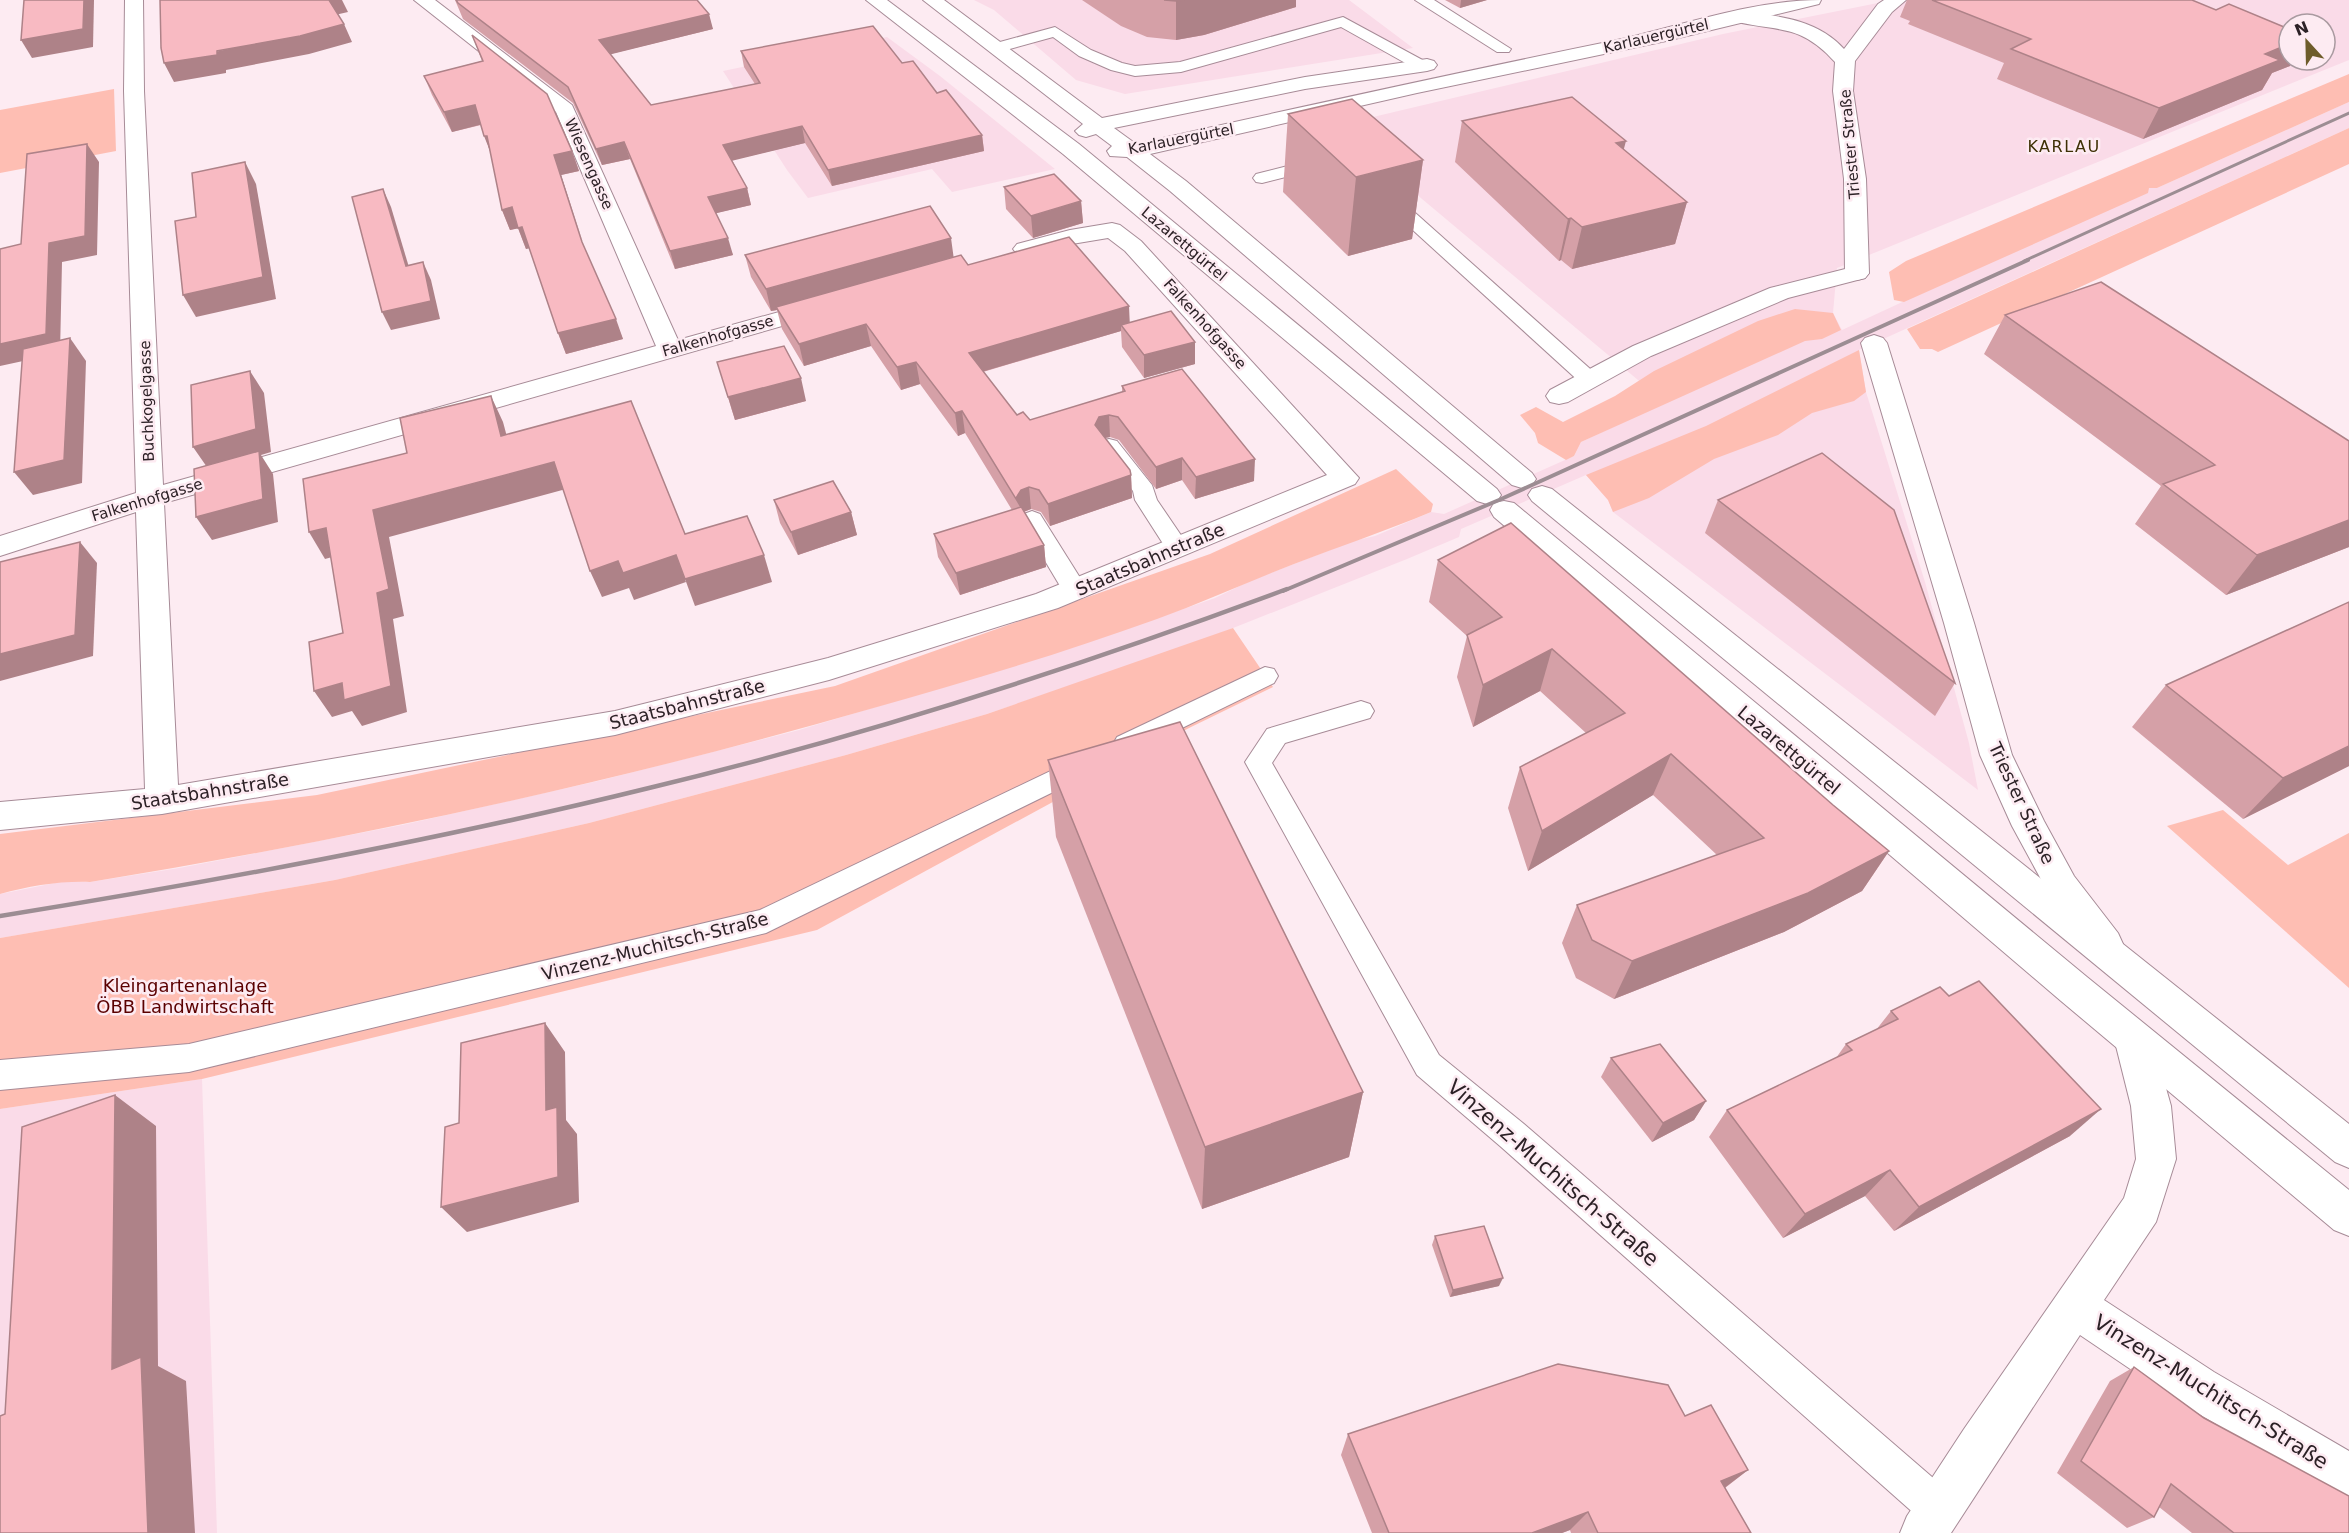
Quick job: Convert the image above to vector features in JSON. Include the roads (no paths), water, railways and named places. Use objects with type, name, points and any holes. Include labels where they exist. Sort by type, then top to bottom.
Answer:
[{"type":"main road","name":"Buchkogelgasse","points":[[134,0],[134,91],[162,801]]},
{"type":"main road","name":"Wiesengasse","points":[[423,0],[565,110],[670,350]]},
{"type":"main road","name":"Lazarettgürtel","points":[[875,0],[1071,149],[2133,1038]]},
{"type":"main road","points":[[932,0],[1135,151],[1532,487],[2115,958]]},
{"type":"main road","name":"Karlauergürtel","points":[[1445,61],[1305,83],[1099,125],[1079,135],[1071,149],[1135,151],[1812,0]]},
{"type":"main road","points":[[1740,17],[1787,23],[1814,31],[1832,45],[1845,61],[1885,8],[1897,0]]},
{"type":"main road","name":"Karlauergürtel","points":[[1682,11],[1720,2]]},
{"type":"main road","points":[[1480,54],[1526,44]]},
{"type":"main road","name":"Triester Straße","points":[[1590,380],[1642,351],[1779,293],[1857,273],[1855,179],[1843,91],[1845,61]]},
{"type":"main road","name":"Falkenhofgasse","points":[[1003,255],[1070,237],[1112,230],[1133,246],[1345,478]]},
{"type":"main road","name":"Falkenhofgasse","points":[[0,546],[150,498],[842,301]]},
{"type":"main road","name":"Triester Straße","points":[[1874,343],[1959,623],[1996,755],[2029,826],[2062,886],[2115,958],[2349,1149]]},
{"type":"main road","points":[[1559,396],[1590,380]]},
{"type":"main road","name":"Staatsbahnstraße","points":[[0,816],[162,801],[615,723],[830,669],[1047,601],[1345,478]]},
{"type":"main road","points":[[2133,1038],[2349,1216]]},
{"type":"main road","name":"Vinzenz-Muchitsch-Straße","points":[[1932,1522],[1980,1444],[2141,1208],[2156,1159],[2151,1106],[2133,1038]]},
{"type":"main road","name":"Vinzenz-Muchitsch-Straße","points":[[2074,1306],[2198,1388],[2349,1477]]},
{"type":"lane","points":[[1423,0],[1503,49]]},
{"type":"lane","points":[[995,48],[1055,32],[1085,53],[1117,67],[1135,71],[1181,67],[1343,22],[1422,66]]},
{"type":"lane","points":[[1262,178],[1342,156]]},
{"type":"lane","points":[[1375,186],[1590,380]]},
{"type":"lane","points":[[1109,446],[1144,490],[1146,500],[1177,547]]},
{"type":"lane","points":[[1032,519],[1075,590]]},
{"type":"lane","name":"Vinzenz-Muchitsch-Straße","points":[[0,1075],[189,1058],[766,921],[1265,676]]},
{"type":"lane","name":"Vinzenz-Muchitsch-Straße","points":[[1361,711],[1276,736],[1258,762],[1428,1065],[1512,1135],[1932,1522]]},
{"type":"railway","points":[[2024,261],[2349,113]]},
{"type":"railway","points":[[1283,591],[1499,500],[2028,260]]},
{"type":"railway","points":[[0,916],[163,889],[407,843],[730,768],[891,723],[1051,673],[1287,589]]},
{"type":"district","name":"KARLAU","points":[[2064,146]]},
{"type":"park label","name":"Kleingartenanlage ÖBB Landwirtschaft","points":[[185,995]]}]
